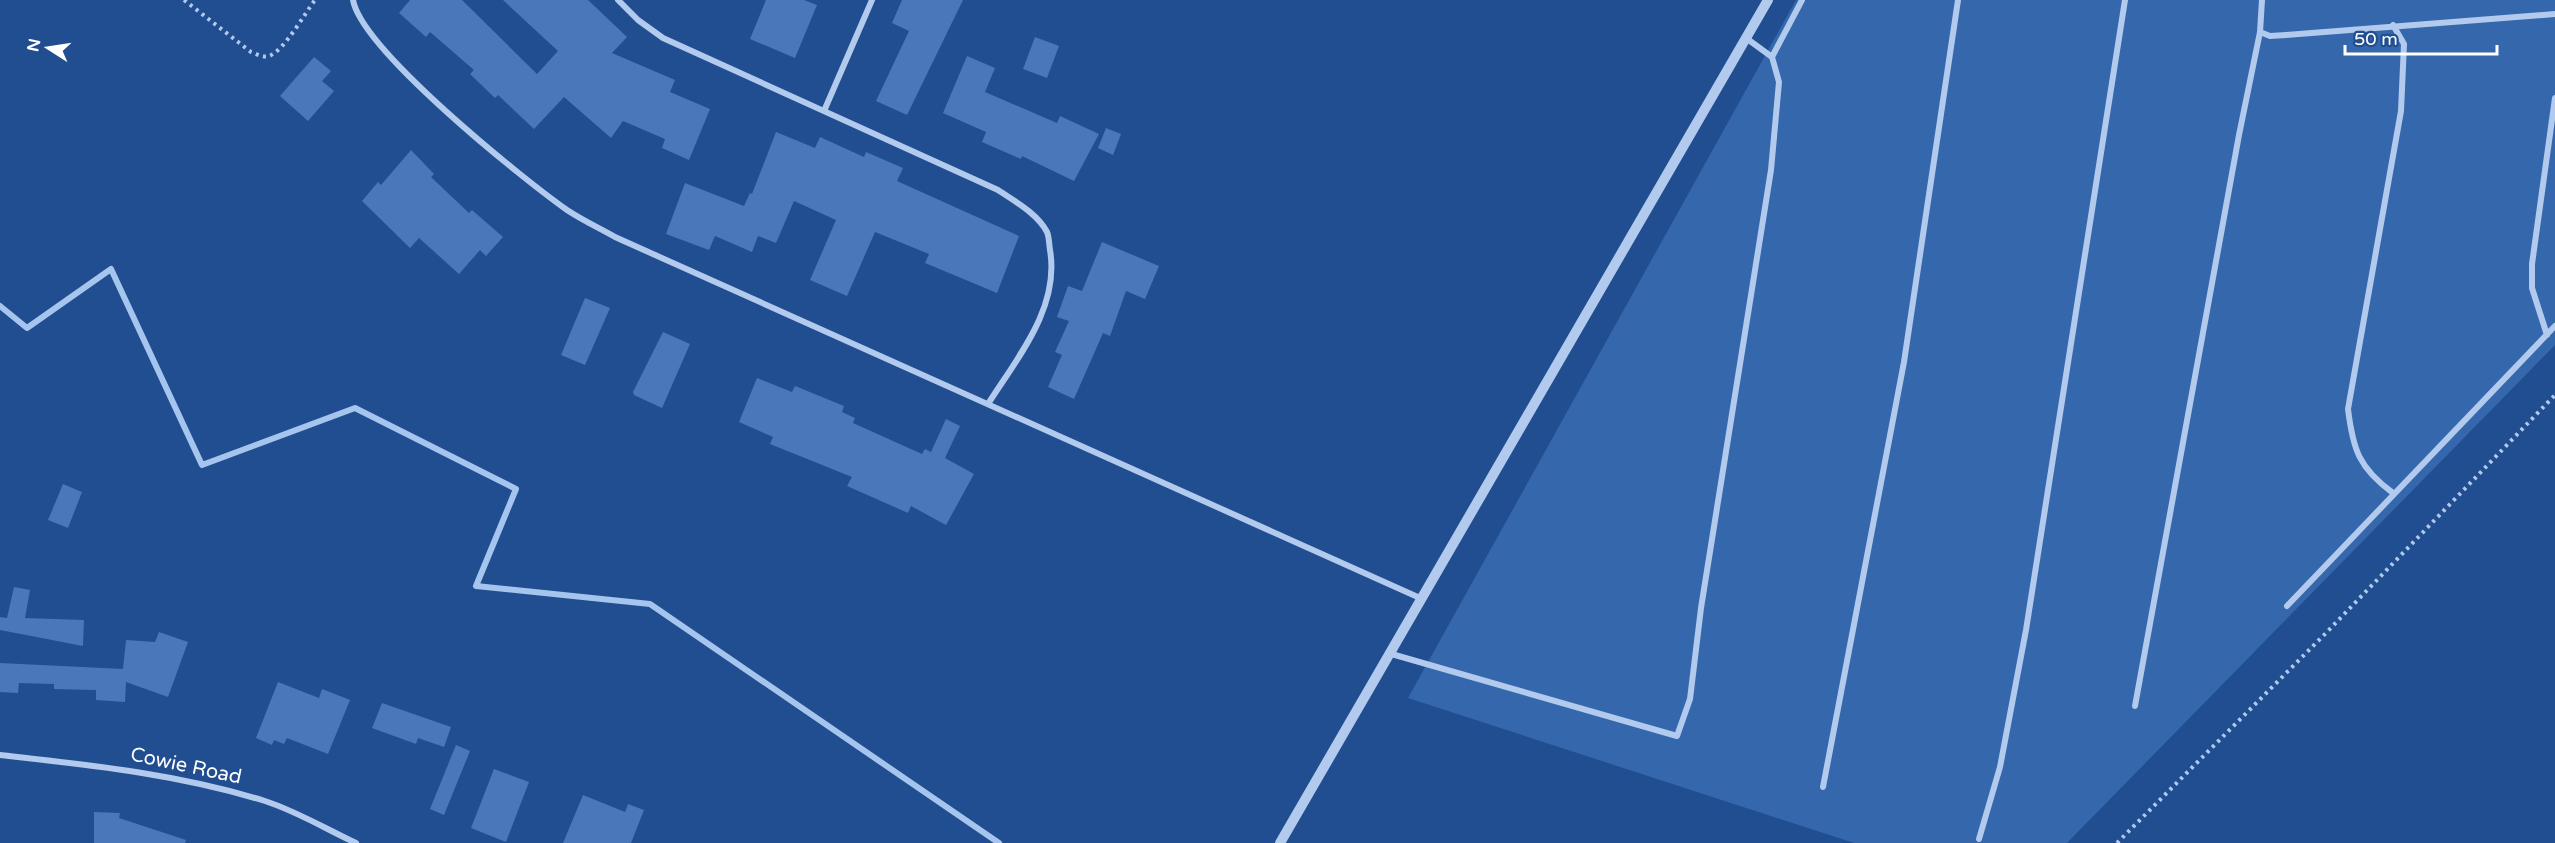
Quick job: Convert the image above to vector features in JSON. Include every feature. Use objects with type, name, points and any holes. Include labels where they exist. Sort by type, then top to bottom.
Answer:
[{"type":"street","points":[[353,0],[368,31],[420,87],[526,179],[569,211],[615,237],[1420,598]]},
{"type":"street","points":[[618,0],[638,20],[663,38],[998,190],[1026,208],[1047,232],[1052,263],[1049,294],[1034,331],[988,404]]},
{"type":"street","points":[[824,111],[872,0]]},
{"type":"street","points":[[1280,843],[1768,0]]},
{"type":"street","points":[[1772,57],[1802,0]]},
{"type":"street","points":[[1823,787],[1904,362],[1958,0]]},
{"type":"street","points":[[1979,840],[2000,767],[2026,630],[2125,0]]},
{"type":"street","points":[[2135,706],[2239,135],[2260,32],[2262,0]]},
{"type":"street","points":[[2260,32],[2270,36],[2555,14]]},
{"type":"street","points":[[2392,493],[2371,477],[2358,456],[2351,436],[2348,409],[2401,111],[2404,44],[2394,26]]},
{"type":"street","points":[[1388,653],[1677,736],[1690,699],[1701,608],[1764,223],[1779,82],[1772,57],[1746,38]]},
{"type":"street","points":[[2547,335],[2532,288],[2532,264],[2555,98]]},
{"type":"street","points":[[2287,606],[2392,493],[2555,326]]},
{"type":"street","name":"Cowie Road","points":[[0,755],[125,769],[193,781],[267,802],[356,843]]},
{"type":"path","points":[[184,0],[251,52],[262,57],[274,53],[315,0]]},
{"type":"path","points":[[2117,843],[2334,624],[2555,395]]},
{"type":"shaded area","points":[[1796,0],[2555,0],[2555,345],[2067,843],[1854,843],[1408,698]]},
{"type":"building","points":[[410,0],[462,0],[537,74],[558,51],[503,0],[588,0],[627,37],[612,53],[675,80],[670,92],[710,109],[689,160],[662,148],[665,139],[623,121],[611,138],[564,97],[534,129],[498,95],[495,98],[470,74],[474,70],[430,32],[426,37],[399,13]]},
{"type":"building","points":[[766,0],[804,0],[817,5],[795,58],[750,39]]},
{"type":"building","points":[[902,0],[963,0],[907,115],[876,101],[909,31],[892,23]]},
{"type":"building","points":[[1035,37],[1059,46],[1047,78],[1023,69]]},
{"type":"building","points":[[967,56],[995,68],[985,92],[1057,123],[1060,116],[1099,134],[1074,181],[1022,156],[1021,159],[982,142],[986,132],[943,113]]},
{"type":"building","points":[[314,57],[331,71],[322,81],[334,91],[308,121],[280,96]]},
{"type":"building","points":[[1106,128],[1121,134],[1113,155],[1098,148]]},
{"type":"building","points":[[776,132],[815,148],[820,137],[864,157],[866,152],[903,168],[897,181],[1019,236],[997,293],[925,263],[929,254],[875,232],[847,296],[810,280],[836,220],[794,201],[776,243],[758,236],[752,252],[715,236],[709,250],[666,234],[685,183],[744,206],[750,193],[752,194]]},
{"type":"building","points":[[411,150],[434,174],[431,177],[469,213],[472,210],[503,237],[486,256],[480,250],[459,274],[419,238],[410,248],[362,201],[378,182],[381,185]]},
{"type":"building","points":[[1102,242],[1159,266],[1145,299],[1126,291],[1110,336],[1103,333],[1074,399],[1048,387],[1062,355],[1055,352],[1069,321],[1057,317],[1068,286],[1082,291]]},
{"type":"building","points":[[585,298],[610,308],[585,365],[561,355]]},
{"type":"building","points":[[663,332],[690,344],[662,408],[634,395],[633,392]]},
{"type":"building","points":[[757,378],[792,392],[795,386],[844,406],[842,412],[855,418],[853,423],[922,454],[925,449],[931,452],[946,419],[960,426],[945,458],[974,474],[946,525],[911,506],[908,513],[847,486],[852,477],[770,444],[773,437],[739,422]]},
{"type":"building","points":[[63,484],[82,492],[68,528],[48,520]]},
{"type":"building","points":[[14,587],[30,590],[25,618],[84,620],[83,646],[0,630],[0,617],[7,618]]},
{"type":"building","points":[[159,632],[188,642],[168,697],[126,682],[125,702],[96,700],[96,690],[54,689],[54,684],[19,683],[18,693],[0,692],[0,663],[123,669],[126,640],[155,642]]},
{"type":"building","points":[[278,682],[319,698],[322,689],[350,700],[328,754],[287,738],[284,744],[274,740],[272,745],[256,738]]},
{"type":"building","points":[[382,703],[451,727],[444,747],[418,738],[416,744],[372,728]]},
{"type":"building","points":[[456,745],[470,751],[444,815],[430,809]]},
{"type":"building","points":[[494,769],[529,782],[506,842],[471,828]]},
{"type":"building","points":[[583,795],[625,812],[628,804],[644,810],[631,843],[563,843]]},
{"type":"building","points":[[94,812],[120,813],[119,818],[186,840],[185,843],[94,843]]},
{"type":"waterway","points":[[0,306],[27,328],[111,269],[202,465],[355,408],[516,489],[476,586],[650,604],[999,843]]}]
